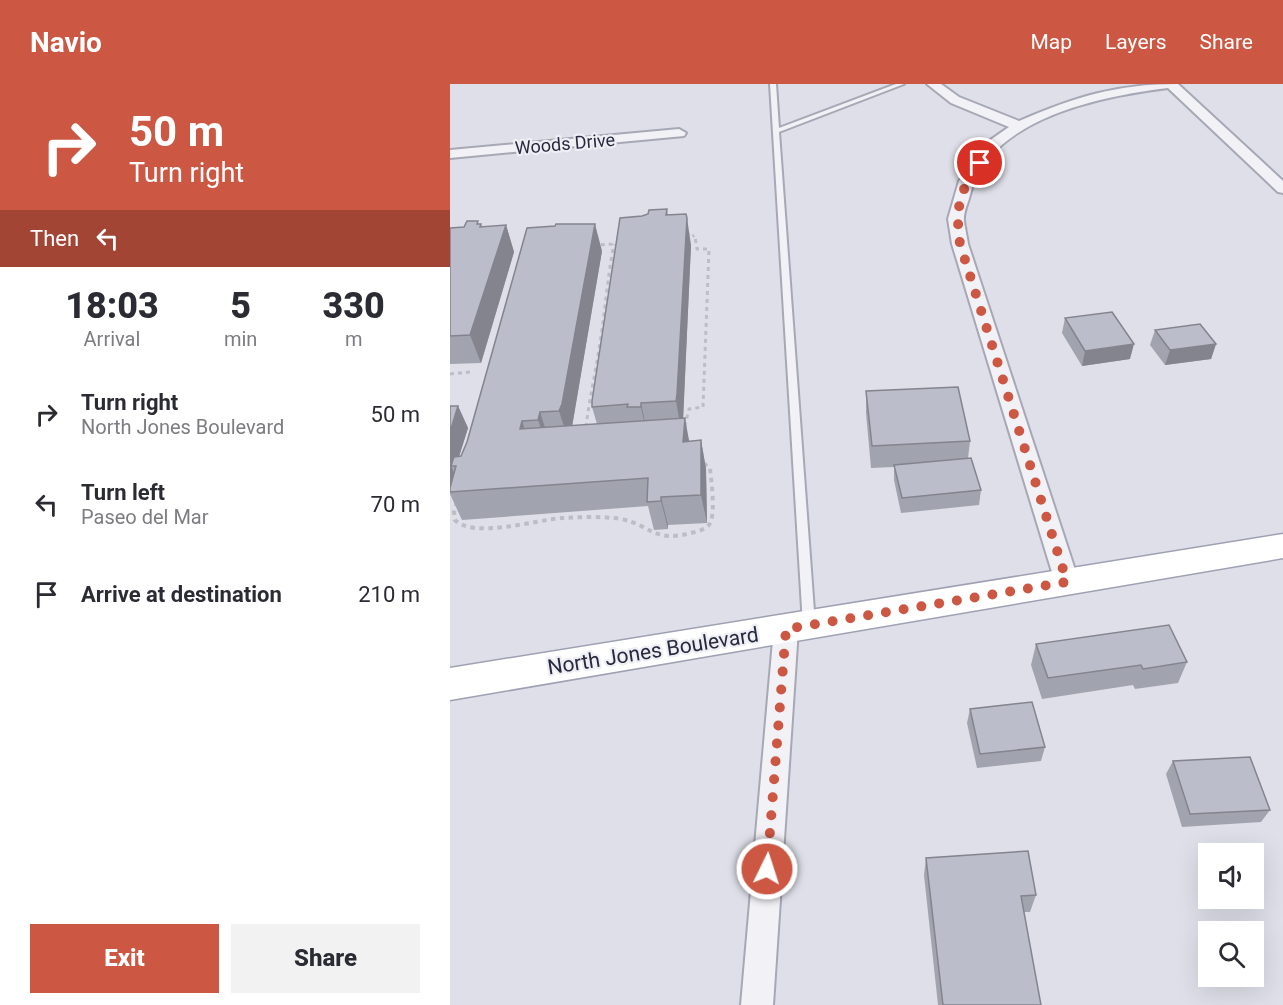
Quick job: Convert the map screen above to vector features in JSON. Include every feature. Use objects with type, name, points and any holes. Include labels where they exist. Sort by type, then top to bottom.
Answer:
[{"type":"main road","name":"North Jones Boulevard","points":[[450,684],[1283,546]]},
{"type":"street","points":[[933,84],[955,100],[1019,126]]},
{"type":"street","points":[[1067,582],[960,244],[956,219],[966,181],[994,144],[1019,126],[1064,106],[1123,90],[1171,84],[1283,189]]},
{"type":"street","name":"Woods Drive","points":[[450,154],[679,133]]},
{"type":"street","points":[[757,1005],[797,627]]},
{"type":"lane","points":[[773,84],[797,627]]},
{"type":"lane","points":[[776,131],[901,84]]},
{"type":"path","points":[[692,234],[695,235],[697,249],[710,249],[703,407],[689,409],[683,436],[693,447],[696,458],[709,466],[711,474],[713,515],[708,526],[699,531],[687,534],[655,534],[629,521],[606,518],[549,519],[474,528],[460,525],[452,519],[484,418],[489,390],[529,249],[632,243],[633,237],[692,234]]},
{"type":"path","points":[[585,433],[591,386],[599,349],[606,284],[614,244]]},
{"type":"path","points":[[450,374],[470,372]]},
{"type":"path","points":[[674,437],[683,436]]},
{"type":"building","points":[[667,209],[666,215],[686,214],[687,218],[676,401],[641,403],[641,407],[627,407],[628,404],[592,407],[620,218],[642,216],[648,214],[649,210]]},
{"type":"building","points":[[467,221],[478,221],[477,224],[481,224],[480,227],[506,225],[470,335],[450,336],[450,228],[464,227]]},
{"type":"building","points":[[556,224],[595,224],[562,404],[559,411],[540,412],[538,420],[522,421],[520,429],[685,418],[683,442],[701,440],[701,495],[661,497],[661,501],[647,502],[648,478],[450,492],[456,466],[451,466],[454,457],[461,456],[467,442],[527,228],[555,226]]},
{"type":"building","points":[[1112,312],[1134,344],[1085,351],[1065,318]]},
{"type":"building","points":[[1200,324],[1216,344],[1170,350],[1155,330]]},
{"type":"building","points":[[958,387],[970,441],[872,446],[866,391]]},
{"type":"building","points":[[450,406],[458,406],[450,432]]},
{"type":"building","points":[[971,458],[981,490],[902,498],[894,465]]},
{"type":"building","points":[[1169,625],[1187,662],[1143,669],[1141,665],[1048,678],[1036,644]]},
{"type":"building","points":[[1032,702],[1045,747],[980,754],[970,709]]},
{"type":"building","points":[[1250,757],[1270,810],[1190,814],[1173,761]]},
{"type":"building","points":[[1028,851],[1036,895],[1021,896],[1041,1005],[943,1005],[926,858]]},
{"type":"route","points":[[767,869],[786,629],[1067,582],[960,244],[956,219],[966,181],[980,163]]}]
